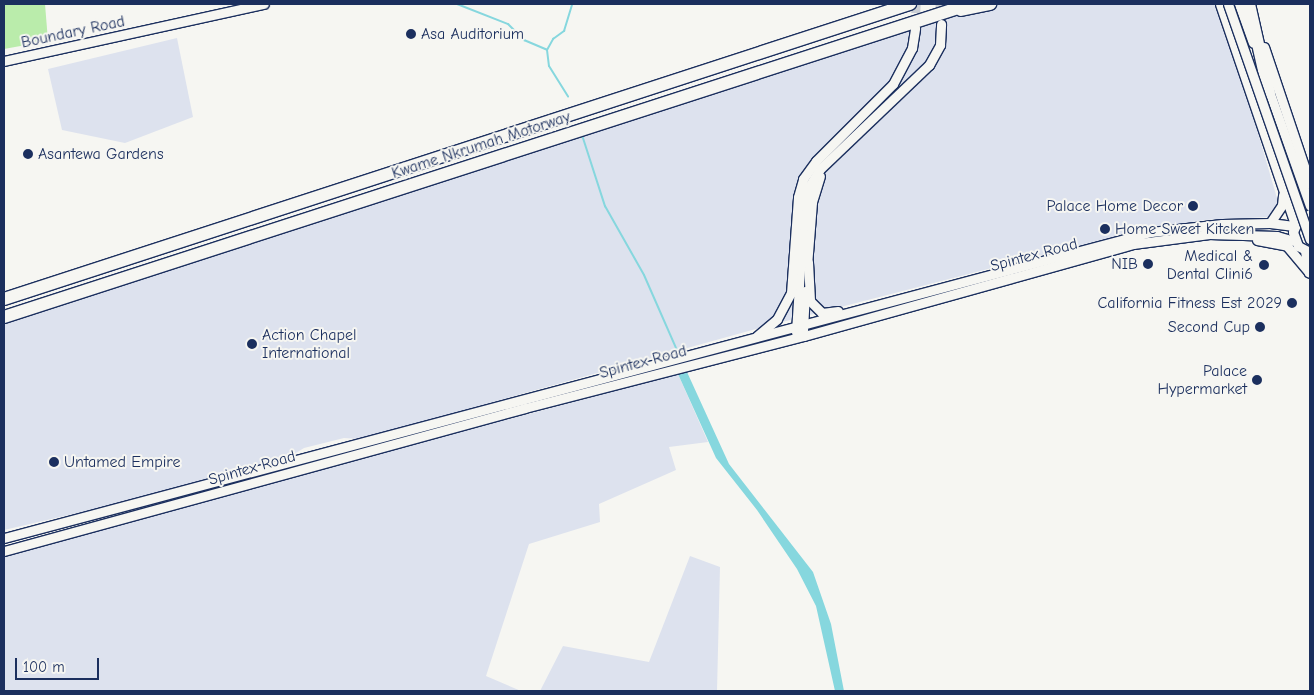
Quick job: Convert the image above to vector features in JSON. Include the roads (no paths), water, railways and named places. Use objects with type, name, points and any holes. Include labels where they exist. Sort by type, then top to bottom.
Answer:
[{"type":"highway","name":"Kwame Nkrumah Motorway","points":[[4,299],[910,4]]},
{"type":"highway","name":"Kwame Nkrumah Motorway","points":[[4,317],[970,4]]},
{"type":"highway","points":[[949,11],[990,4]]},
{"type":"highway","points":[[1249,4],[1269,93]]},
{"type":"main road","name":"Boundary Road","points":[[4,61],[264,4]]},
{"type":"main road","points":[[1220,4],[1249,82],[1294,225],[1294,241],[1307,251],[1310,274]]},
{"type":"main road","points":[[1228,4],[1310,239]]},
{"type":"main road","points":[[1239,4],[1310,206]]},
{"type":"main road","points":[[1255,4],[1270,66],[1310,184]]},
{"type":"main road","points":[[800,338],[805,198],[812,179],[929,65],[940,45],[941,24]]},
{"type":"main road","points":[[752,339],[777,319],[791,293],[798,197],[803,179],[816,161],[896,79],[912,48],[915,28]]},
{"type":"main road","points":[[845,133],[860,132]]},
{"type":"main road","points":[[799,327],[808,262],[812,202],[817,182],[828,162]]},
{"type":"main road","points":[[1270,223],[1282,205],[1283,195]]},
{"type":"main road","points":[[1294,225],[1310,214]]},
{"type":"main road","name":"Spintex Road","points":[[4,538],[1151,232],[1270,223],[1294,225]]},
{"type":"main road","points":[[1238,234],[1287,246],[1302,260],[1310,274]]},
{"type":"main road","name":"Spintex Road","points":[[4,550],[524,408],[800,338],[1133,244],[1166,238],[1238,234],[1277,236],[1294,241]]},
{"type":"main road","points":[[808,262],[810,301],[822,313],[948,286]]},
{"type":"water","points":[[687,372],[729,464],[813,572],[831,624],[844,691],[835,691],[816,606],[797,569],[757,510],[716,458],[678,374]]},
{"type":"waterway","points":[[457,4],[508,24],[524,40],[547,50],[549,66],[568,97]]},
{"type":"waterway","points":[[547,50],[553,39],[564,31],[572,4]]},
{"type":"waterway","points":[[582,135],[605,206],[644,275],[677,350]]},
{"type":"tunnel","points":[[915,26],[916,4]]},
{"type":"tunnel","points":[[940,4],[941,19]]},
{"type":"place","name":"Asa Auditorium","points":[[411,34]]},
{"type":"place","name":"Asantewa Gardens","points":[[28,154]]},
{"type":"place","name":"Palace Home Decor","points":[[1193,206]]},
{"type":"place","name":"Home Sweet Kitcken","points":[[1105,229]]},
{"type":"place","name":"NIB","points":[[1148,264]]},
{"type":"place","name":"Medical & Dental Clini6","points":[[1264,265]]},
{"type":"place","name":"California Fitness Est 2029","points":[[1292,303]]},
{"type":"place","name":"Second Cup","points":[[1260,327]]},
{"type":"place","name":"Action Chapel International","points":[[252,344]]},
{"type":"place","name":"Palace Hypermarket","points":[[1257,380]]},
{"type":"place","name":"Untamed Empire","points":[[54,462]]}]
